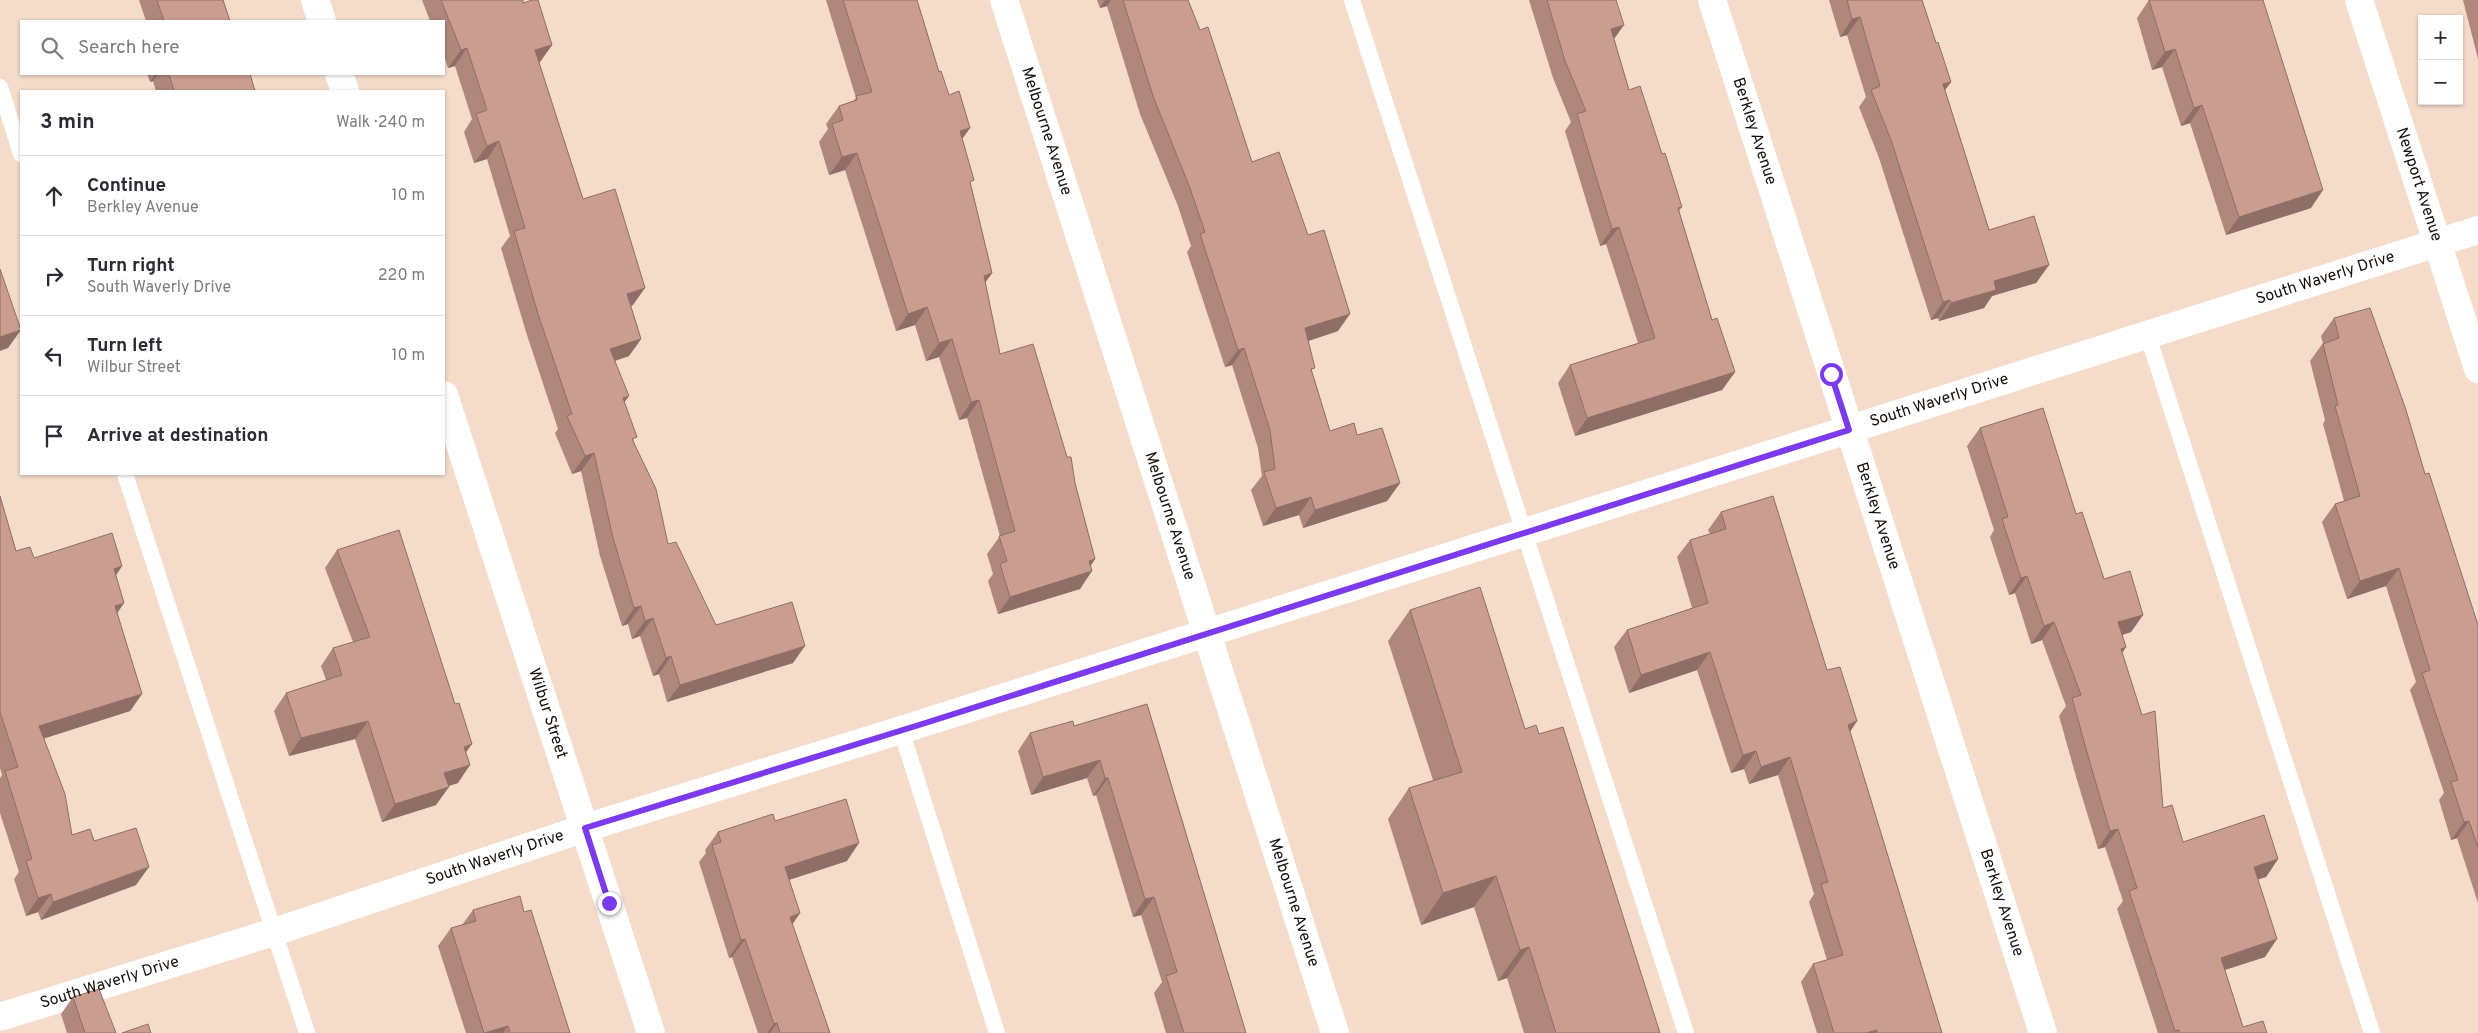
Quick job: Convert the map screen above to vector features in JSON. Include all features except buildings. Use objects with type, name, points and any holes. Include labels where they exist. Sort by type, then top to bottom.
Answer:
[{"type":"street","points":[[315,0],[322,20]]},
{"type":"street","name":"Melbourne Avenue","points":[[1004,0],[1206,634],[1336,1033]]},
{"type":"street","name":"Berkley Avenue","points":[[1712,0],[2042,1033]]},
{"type":"street","name":"Newport Avenue","points":[[2359,0],[2478,369]]},
{"type":"street","points":[[339,75],[345,90]]},
{"type":"street","name":"South Waverly Drive","points":[[0,1017],[274,932],[585,828],[1206,634],[1849,430],[2147,333],[2478,230]]},
{"type":"street","name":"Wilbur Street","points":[[445,398],[651,1033]]},
{"type":"lane","points":[[1352,0],[1686,1033]]},
{"type":"lane","points":[[0,87],[20,151]]},
{"type":"lane","points":[[2147,333],[2372,1033]]},
{"type":"lane","points":[[125,475],[307,1033]]},
{"type":"lane","points":[[901,730],[997,1033]]},
{"type":"route","points":[[609,903],[585,828],[919,725],[1849,430],[1831,374]]}]
